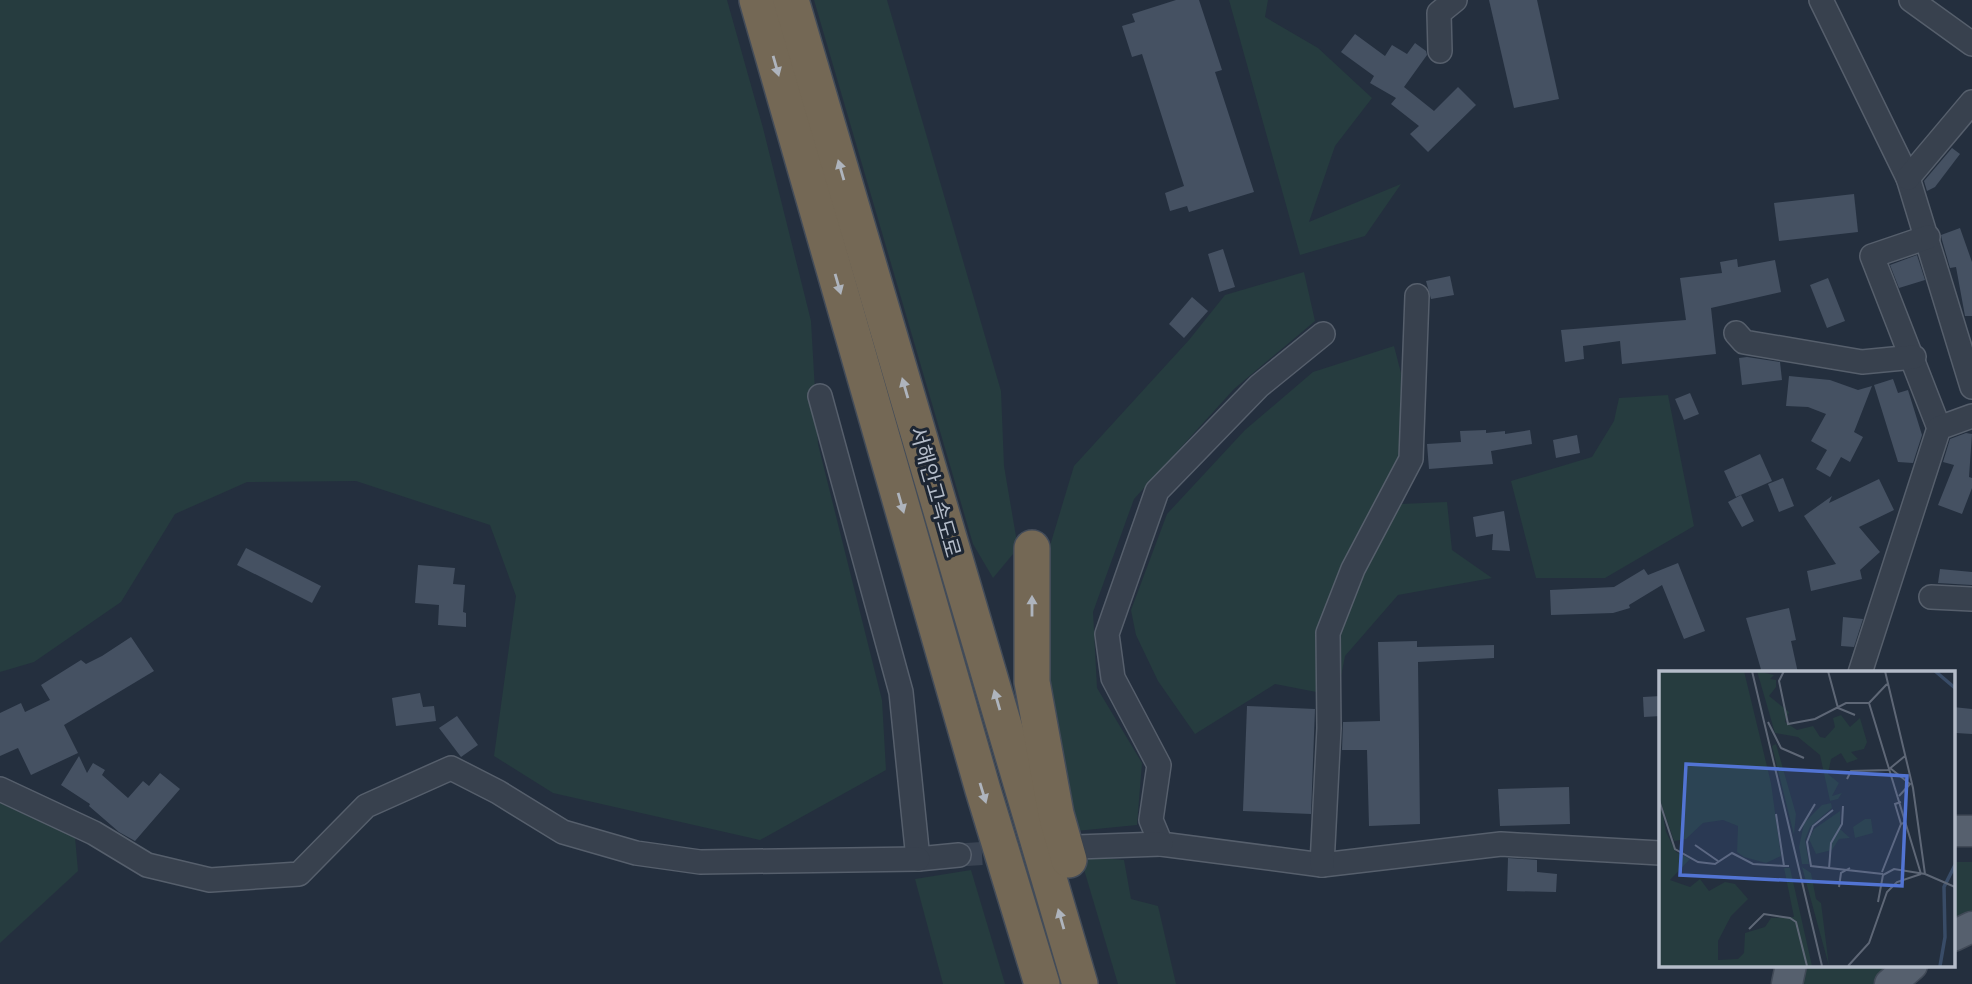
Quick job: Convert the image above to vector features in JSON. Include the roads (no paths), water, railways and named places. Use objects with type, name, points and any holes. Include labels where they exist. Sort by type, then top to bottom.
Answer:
[{"type":"highway","name":"서해안고속도로","points":[[757,0],[983,790],[1042,984]]},
{"type":"highway","name":"서해안고속도로","points":[[791,0],[1080,984]]},
{"type":"highway","points":[[1032,548],[1032,682],[1056,814],[1105,984]]},
{"type":"main road","points":[[1954,831],[1972,831]]},
{"type":"main road","points":[[1954,936],[1972,927]]},
{"type":"main road","points":[[1891,984],[1910,967]]},
{"type":"street","points":[[1821,0],[1908,178],[1972,387]]},
{"type":"street","points":[[1910,0],[1972,44]]},
{"type":"street","points":[[1439,4],[1440,51]]},
{"type":"street","points":[[1908,178],[1972,102]]},
{"type":"street","points":[[1861,671],[1939,428],[1872,256],[1928,237]]},
{"type":"street","points":[[1322,864],[1329,728],[1328,633],[1353,569],[1411,459],[1417,296]]},
{"type":"street","points":[[1736,333],[1744,342],[1862,362],[1913,357]]},
{"type":"street","points":[[1161,844],[1151,820],[1159,765],[1113,678],[1107,634],[1157,491],[1259,386],[1323,334]]},
{"type":"street","points":[[820,396],[901,692],[918,859]]},
{"type":"street","points":[[1939,428],[1972,416]]},
{"type":"street","points":[[1931,597],[1972,599]]},
{"type":"street","points":[[0,789],[94,834],[148,865],[210,880],[299,874],[366,806],[451,768],[498,792],[564,832],[636,853],[700,862],[918,859],[959,855]]},
{"type":"street","points":[[1077,847],[1161,844],[1322,864],[1501,844],[1659,853]]},
{"type":"tunnel","points":[[959,855],[1053,849]]}]
